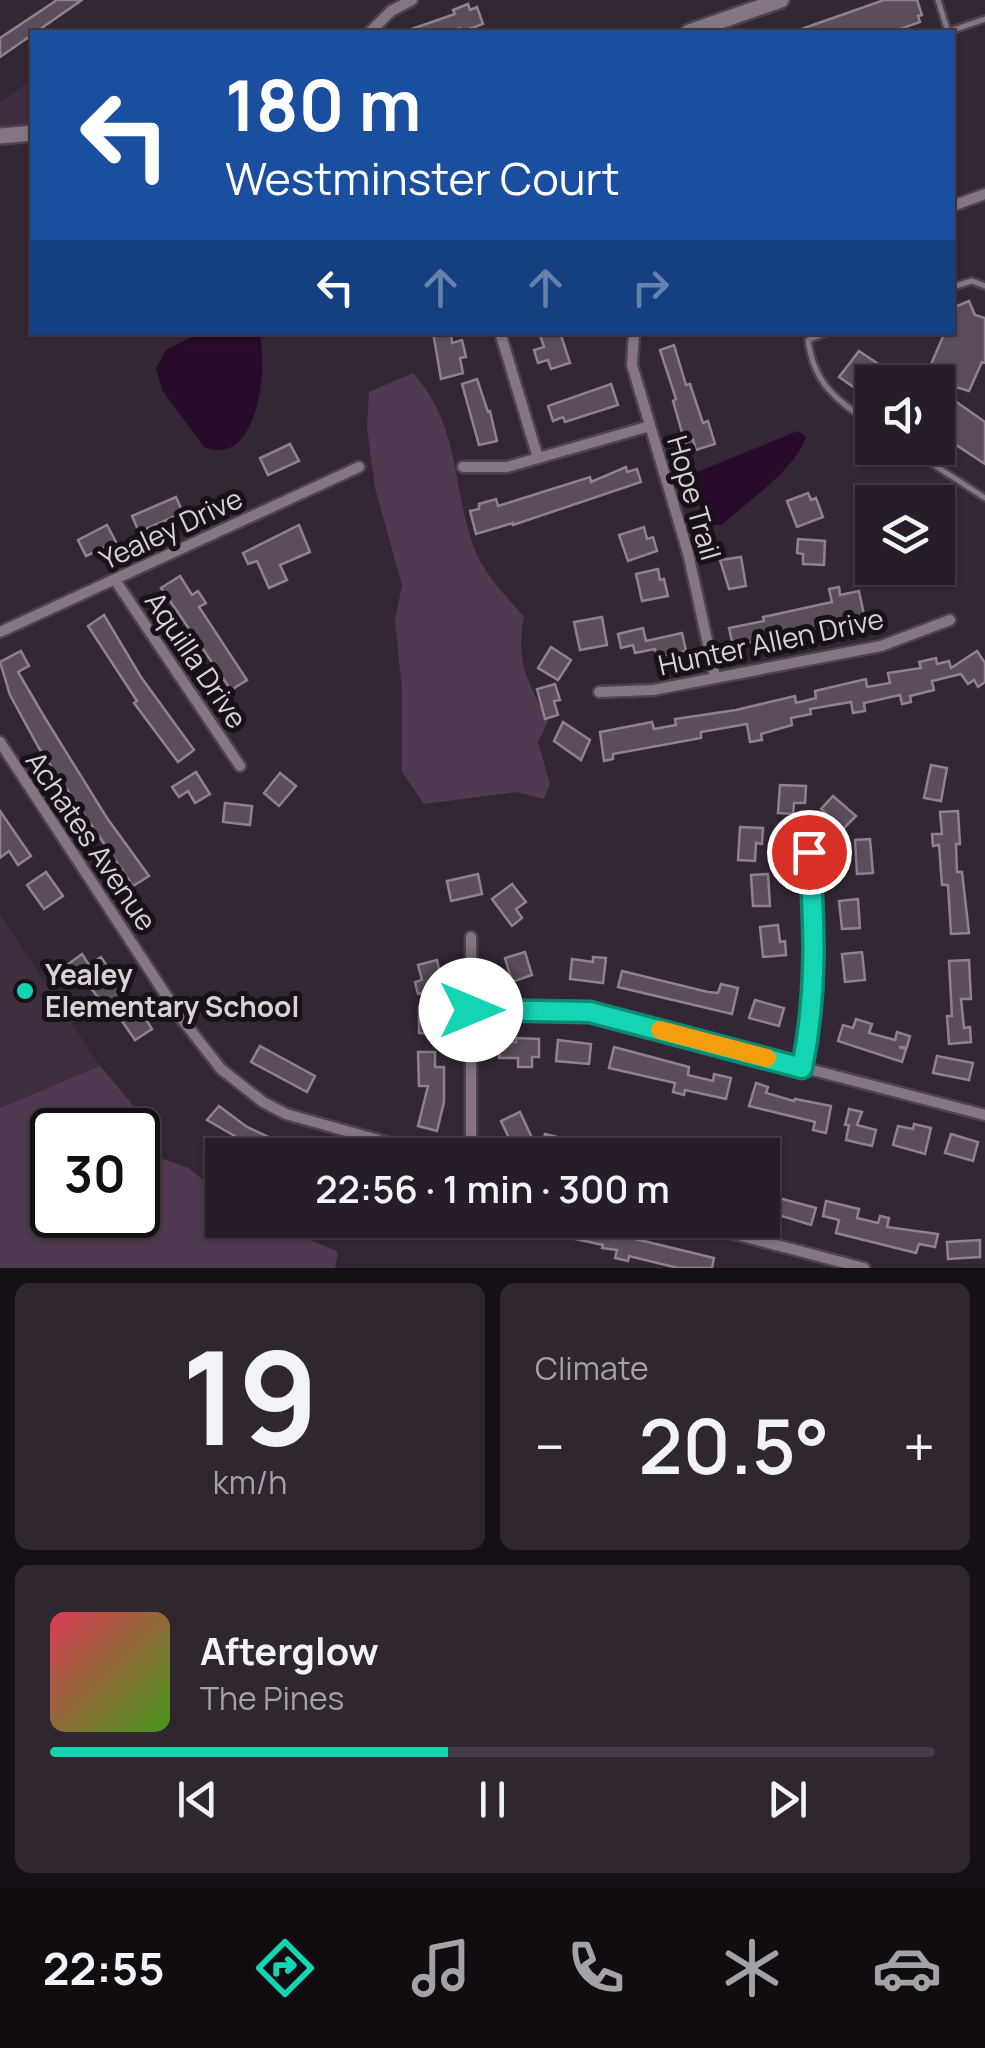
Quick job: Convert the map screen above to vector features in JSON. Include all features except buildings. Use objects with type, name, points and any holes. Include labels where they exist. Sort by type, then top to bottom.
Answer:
[{"type":"main road","points":[[695,30],[782,0]]},
{"type":"main road","points":[[0,136],[30,134]]},
{"type":"street","points":[[372,30],[391,12],[412,0]]},
{"type":"street","points":[[955,205],[985,194]]},
{"type":"street","points":[[501,335],[538,458]]},
{"type":"street","name":"Hope Trail","points":[[634,335],[632,365],[688,554],[715,676]]},
{"type":"street","points":[[463,467],[507,467],[650,426]]},
{"type":"street","name":"Yealey Drive","points":[[0,632],[359,467]]},
{"type":"street","name":"Aquilla Drive","points":[[115,580],[240,766]]},
{"type":"street","name":"Hunter Allen Drive","points":[[599,692],[653,690],[881,646],[950,620]]},
{"type":"street","name":"Achates Avenue","points":[[0,742],[181,1018],[221,1069],[286,1114],[371,1138]]},
{"type":"street","points":[[802,1068],[814,1002],[814,908],[809,852]]},
{"type":"street","points":[[471,937],[471,1138]]},
{"type":"street","points":[[471,1010],[590,1012],[985,1115]]},
{"type":"street","points":[[750,1238],[864,1268]]},
{"type":"lane","points":[[938,0],[947,30]]},
{"type":"lane","points":[[954,30],[985,19]]},
{"type":"lane","points":[[955,285],[972,281],[985,286]]},
{"type":"lane","points":[[820,335],[808,340],[818,376],[837,400],[855,412]]},
{"type":"lane","points":[[934,465],[985,498]]},
{"type":"shaded area","points":[[30,81],[30,133],[0,136],[0,102]]},
{"type":"shaded area","points":[[196,335],[259,335],[262,368],[256,411],[237,443],[222,450],[204,447],[162,390],[156,368],[167,349]]},
{"type":"shaded area","points":[[413,373],[428,393],[447,435],[478,557],[524,617],[522,660],[548,721],[538,742],[550,784],[544,799],[517,792],[424,804],[402,772],[402,690],[395,621],[402,585],[375,488],[367,427],[369,392]]},
{"type":"shaded area","points":[[798,431],[806,437],[792,461],[756,496],[721,525],[715,525],[701,507],[692,481],[697,472]]},
{"type":"shaded area","name":"Yealey Elementary School","points":[[0,915],[100,1066],[0,1108]]},
{"type":"shaded area","points":[[100,1066],[133,1105],[30,1108],[30,1238],[160,1238],[160,1158],[189,1168],[205,1182],[205,1238],[306,1238],[338,1252],[335,1268],[0,1268],[0,1108]]},
{"type":"slow traffic","points":[[660,1030],[767,1058]]},
{"type":"place","name":"Yealey Elementary School","points":[[25,991]]},
{"type":"route","points":[[471,1010],[590,1012],[802,1068],[814,1002],[814,908],[809,852]]}]
